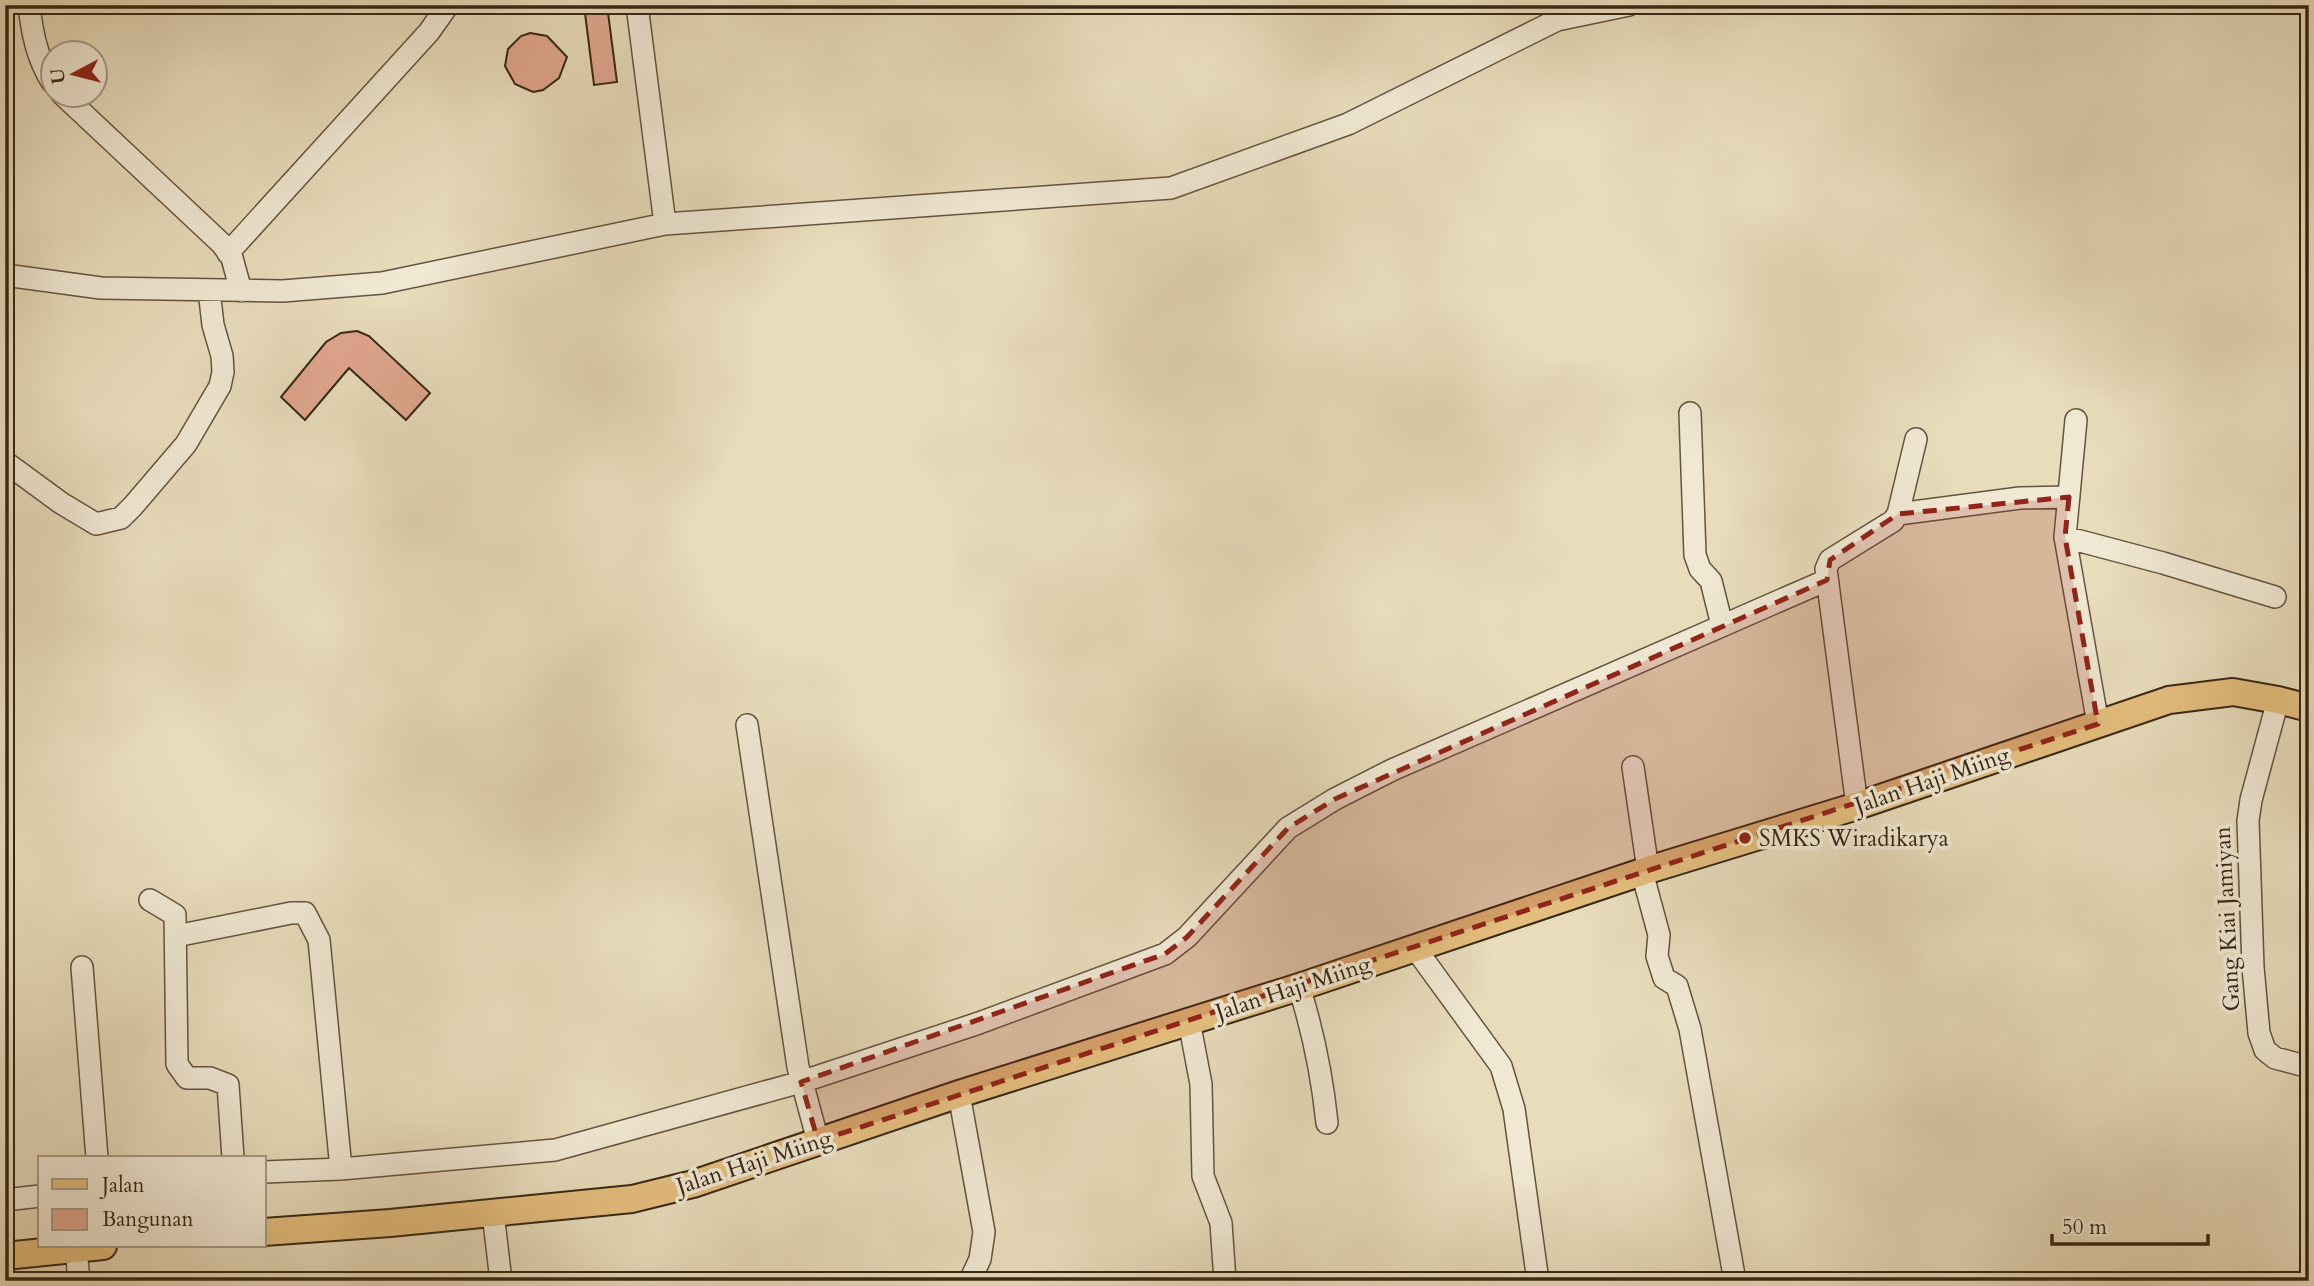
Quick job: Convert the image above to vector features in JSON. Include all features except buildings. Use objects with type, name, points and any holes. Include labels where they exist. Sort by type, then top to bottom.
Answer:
[{"type":"main road","name":"Jalan Haji Miing","points":[[266,1233],[648,1196],[693,1184],[959,1094],[1299,987],[1645,871],[1857,806],[2169,700],[2233,692],[2309,708]]},
{"type":"main road","points":[[5,1256],[76,1248]]},
{"type":"street","points":[[29,5],[38,53]]},
{"type":"street","points":[[228,253],[429,32],[448,5]]},
{"type":"street","points":[[637,5],[665,224]]},
{"type":"street","points":[[5,275],[101,288],[283,291],[382,283],[665,224],[1171,188],[1348,124],[1557,20],[1629,5]]},
{"type":"street","points":[[76,108],[212,233],[228,253],[241,291]]},
{"type":"street","points":[[5,462],[61,503],[96,524],[121,518],[186,444],[220,386],[222,356],[213,325],[209,290]]},
{"type":"street","points":[[1690,413],[1695,555],[1700,569],[1711,581],[1722,625]]},
{"type":"street","points":[[2076,420],[2065,537],[2098,724]]},
{"type":"street","points":[[1857,806],[1826,569],[1830,560],[1893,521],[1898,514],[1916,439]]},
{"type":"street","points":[[1898,514],[2020,498],[2069,497]]},
{"type":"street","points":[[2065,537],[2274,597]]},
{"type":"street","points":[[266,1172],[555,1150],[801,1082],[979,1023],[1165,954],[1187,937],[1288,828],[1335,799],[1392,770],[1827,580]]},
{"type":"street","name":"Gang Kiai Jamiyan","points":[[2278,700],[2250,800],[2248,821],[2254,981],[2259,1033],[2264,1049],[2275,1058],[2309,1067]]},
{"type":"street","points":[[747,725],[801,1082],[818,1141]]},
{"type":"street","points":[[1633,767],[1645,871],[1659,935],[1657,956],[1664,978],[1677,986],[1690,1029],[1735,1281]]},
{"type":"street","points":[[150,900],[174,915],[177,1064],[187,1078],[210,1078],[228,1085],[233,1156]]},
{"type":"street","points":[[176,936],[292,914],[305,914],[319,940],[341,1168]]},
{"type":"street","points":[[1415,948],[1501,1066],[1514,1109],[1538,1281]]},
{"type":"street","points":[[82,967],[97,1156]]},
{"type":"street","points":[[1299,987],[1313,1030],[1322,1074],[1327,1123]]},
{"type":"street","points":[[1189,1021],[1200,1084],[1203,1176],[1221,1223],[1226,1281]]},
{"type":"street","points":[[959,1094],[984,1232],[980,1259],[970,1281]]},
{"type":"street","points":[[5,1200],[38,1196]]},
{"type":"street","points":[[493,1213],[501,1281]]},
{"type":"street","points":[[76,1248],[79,1281]]},
{"type":"highlighted area","points":[[2069,497],[2065,537],[2098,724],[818,1141],[801,1082],[1165,954],[1187,937],[1288,828],[1335,799],[1827,580],[1830,560],[1898,514]]},
{"type":"place","name":"SMKS Wiradikarya","points":[[1745,838]]}]
